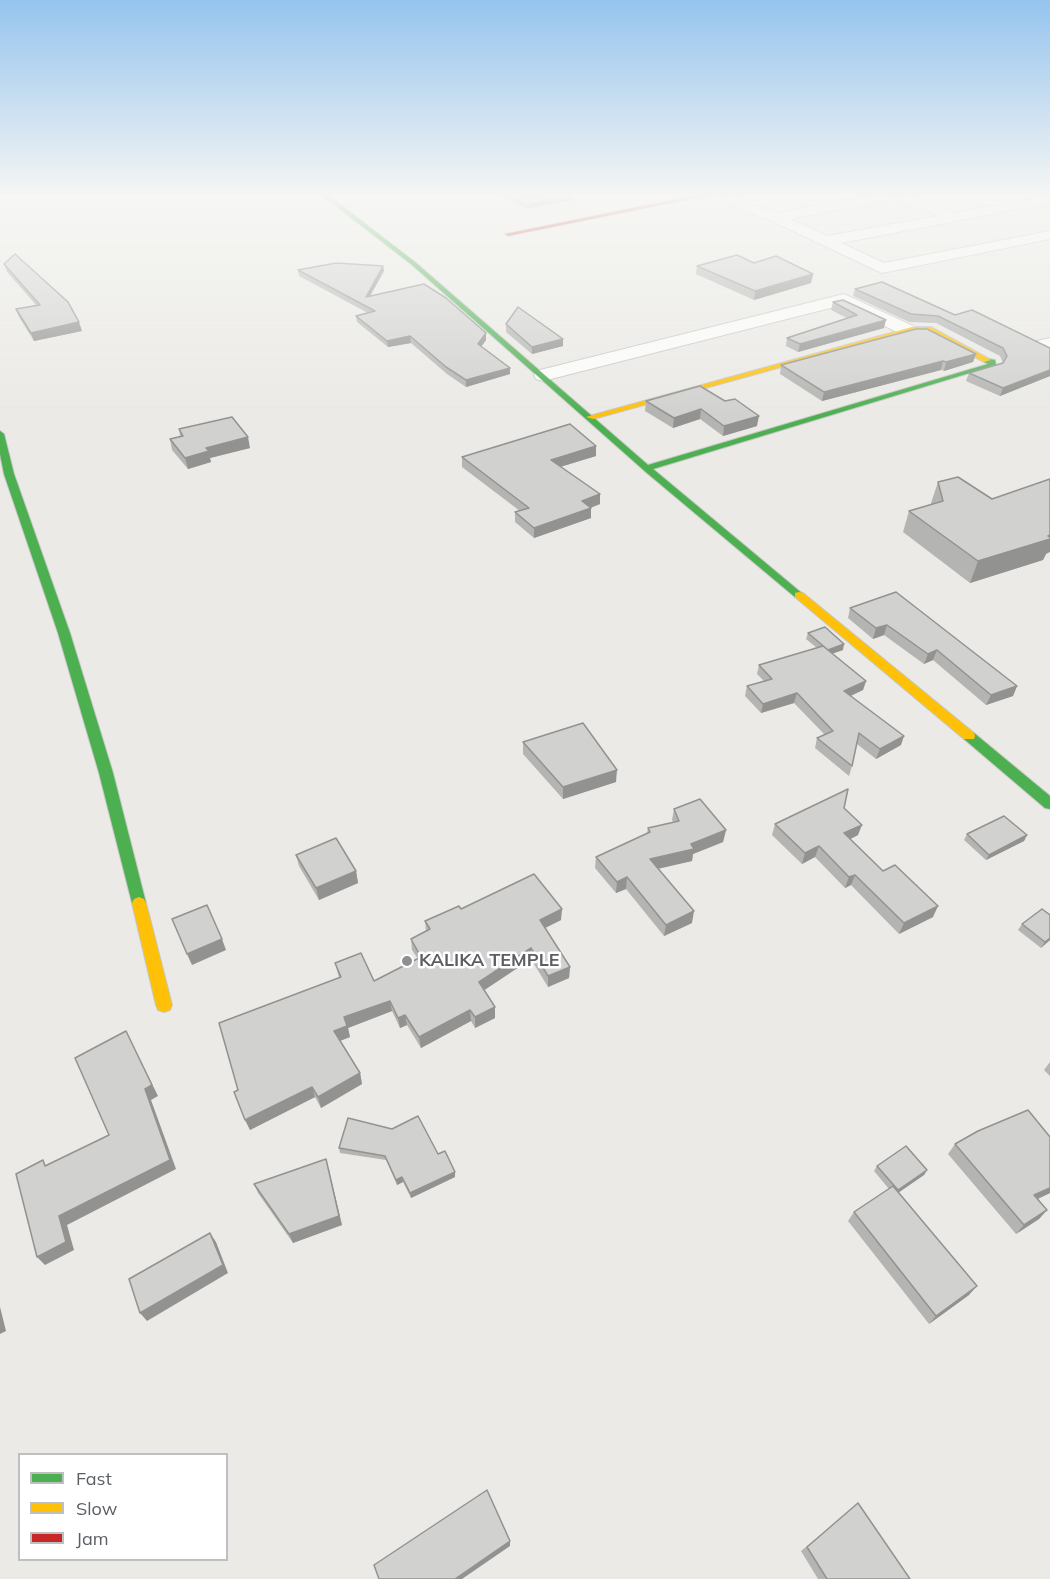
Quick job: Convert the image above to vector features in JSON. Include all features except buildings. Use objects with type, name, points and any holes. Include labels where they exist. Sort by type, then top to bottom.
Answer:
[{"type":"street","points":[[418,268],[646,468],[1050,804]]},
{"type":"street","points":[[543,375],[844,299],[907,330]]},
{"type":"street","points":[[590,417],[907,330],[928,329],[988,358],[992,365],[646,468]]},
{"type":"street","points":[[0,434],[9,474],[64,633],[106,773],[164,1005]]},
{"type":"traffic: fast","points":[[418,268],[650,471],[799,595]]},
{"type":"traffic: fast","points":[[647,468],[992,365],[992,362],[987,360]]},
{"type":"traffic: fast","points":[[0,434],[9,474],[64,633],[106,773],[139,903]]},
{"type":"traffic: fast","points":[[969,736],[1050,804]]},
{"type":"traffic: slow","points":[[590,417],[912,329],[928,329],[987,360]]},
{"type":"traffic: slow","points":[[799,595],[969,736]]},
{"type":"traffic: slow","points":[[139,903],[164,1005]]},
{"type":"place","name":"KALIKA TEMPLE","points":[[407,961]]}]
